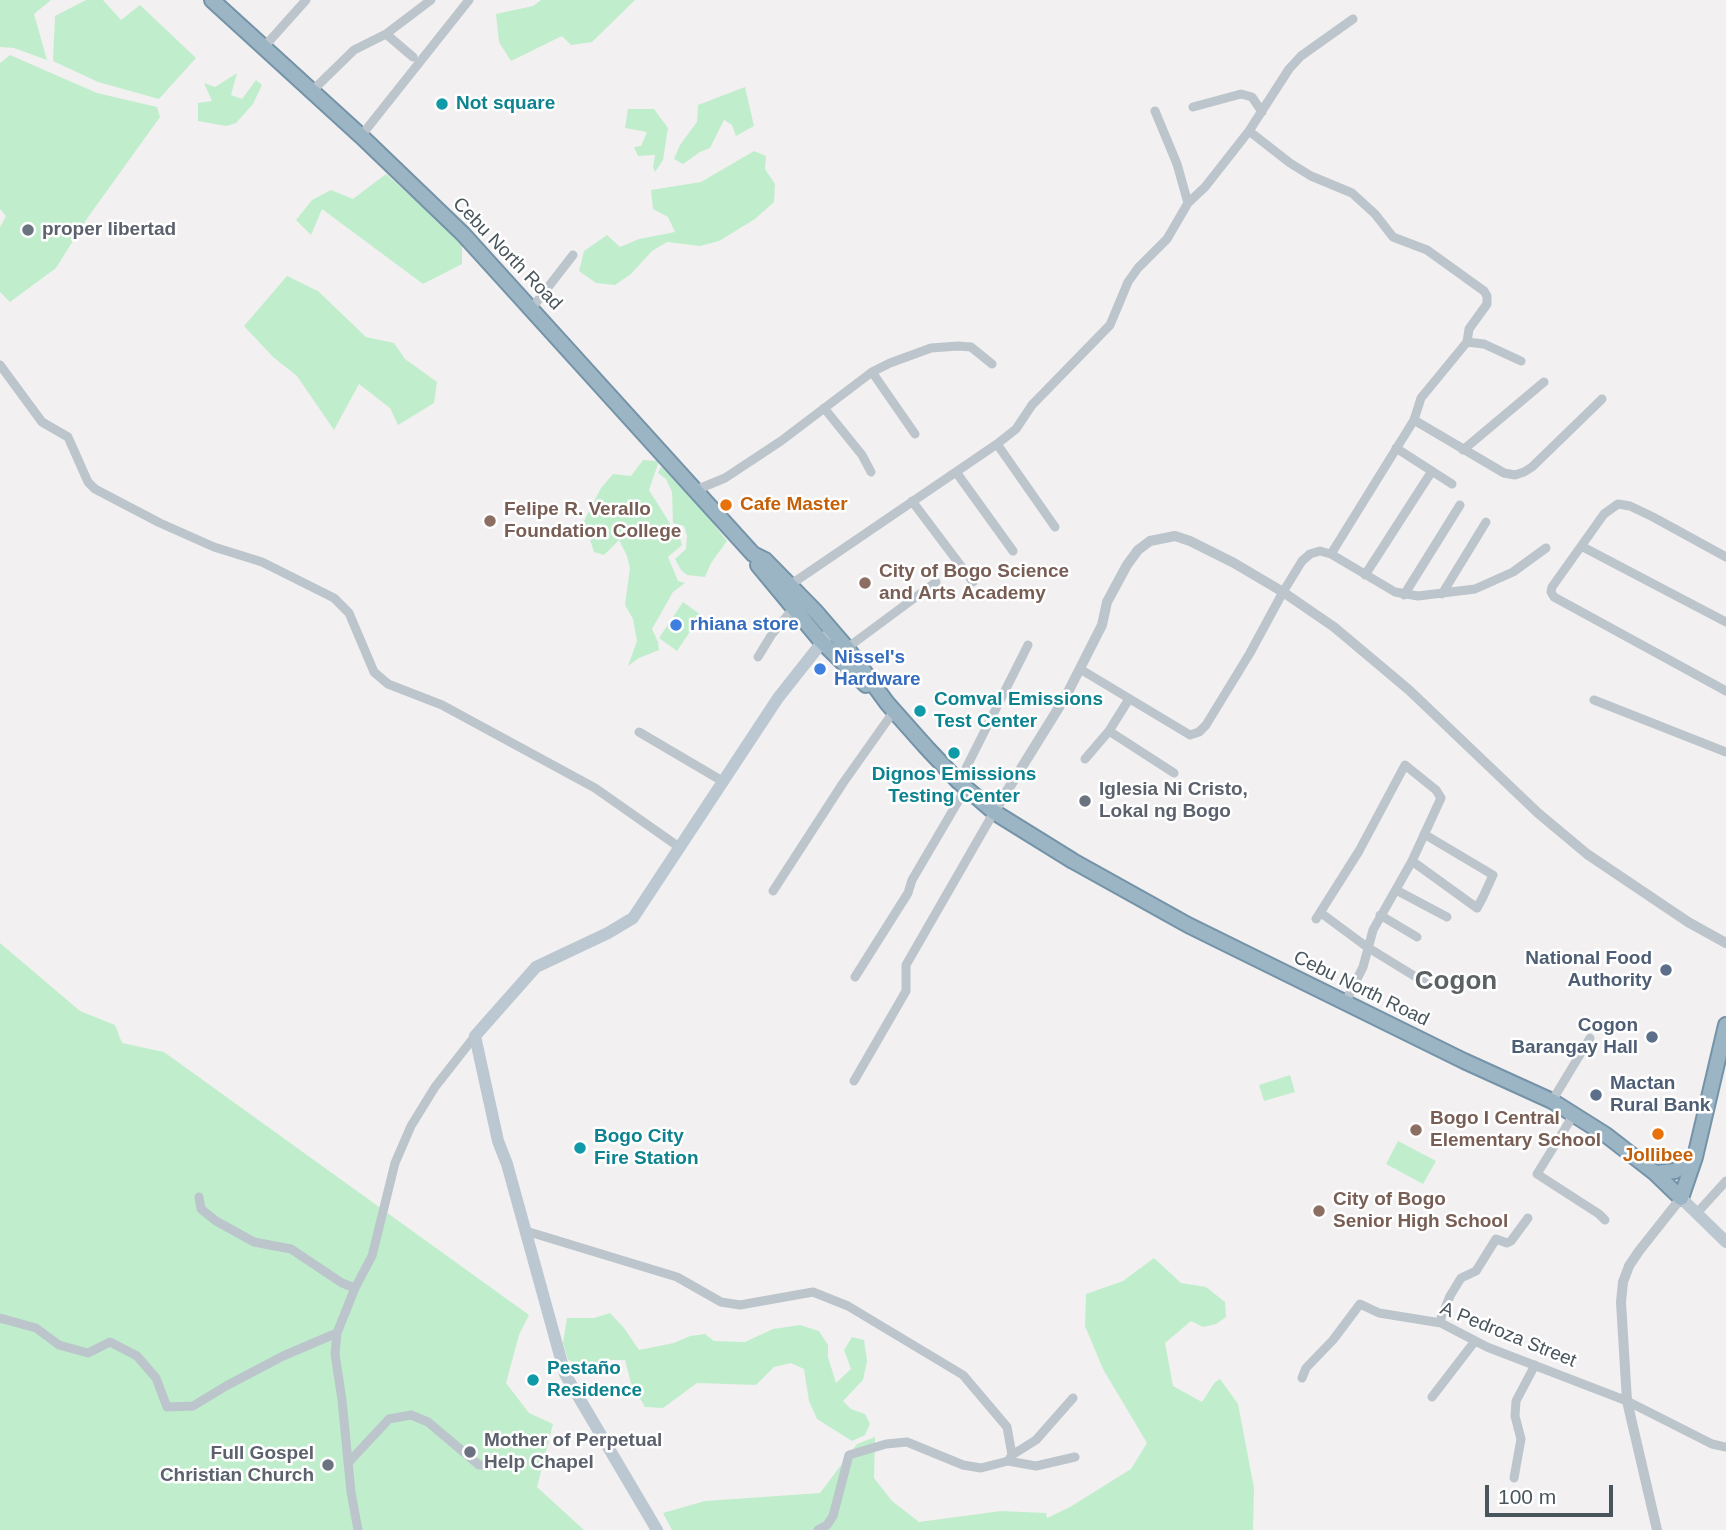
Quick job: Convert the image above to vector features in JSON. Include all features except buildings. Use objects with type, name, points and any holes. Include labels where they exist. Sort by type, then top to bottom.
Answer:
[{"type":"highway","name":"Cebu North Road","points":[[212,0],[463,234],[696,490],[753,554],[759,566],[833,631],[891,708]]},
{"type":"highway","name":"Cebu North Road","points":[[785,589],[793,609],[821,641],[891,708],[962,785],[995,813],[1073,861],[1188,925],[1552,1101],[1606,1135],[1682,1198]]},
{"type":"highway","points":[[808,627],[820,617]]},
{"type":"highway","points":[[1682,1198],[1695,1157],[1726,1025]]},
{"type":"highway","points":[[1655,1173],[1675,1171],[1695,1157]]},
{"type":"main road","points":[[657,1530],[565,1374],[498,1141],[475,1036],[536,967],[608,933],[633,918],[778,698],[821,641],[833,631]]},
{"type":"main road","points":[[1682,1198],[1726,1241]]},
{"type":"street","points":[[264,47],[306,0]]},
{"type":"street","points":[[312,91],[354,50],[386,34],[431,0]]},
{"type":"street","points":[[360,136],[468,0]]},
{"type":"street","points":[[785,589],[1016,429],[1032,405],[1110,325],[1128,282],[1167,239],[1188,203],[1219,171],[1249,131],[1289,69],[1301,56],[1353,19]]},
{"type":"street","points":[[386,34],[413,57]]},
{"type":"street","points":[[1193,107],[1241,94],[1252,97],[1262,112]]},
{"type":"street","points":[[1155,111],[1177,164],[1188,203]]},
{"type":"street","points":[[1249,131],[1311,176],[1352,193],[1375,214],[1393,236],[1427,250],[1485,291],[1487,296],[1486,304],[1469,329],[1468,342],[1421,398],[1414,420],[1331,554]]},
{"type":"street","points":[[532,308],[573,255]]},
{"type":"street","points":[[1468,342],[1484,344],[1521,360]]},
{"type":"street","points":[[696,490],[725,478],[872,372],[890,363],[931,348],[958,346],[971,347],[992,363]]},
{"type":"street","points":[[0,365],[42,422],[68,437],[88,482],[95,489],[160,523],[215,547],[262,562],[334,598],[342,603],[349,613],[374,672],[388,684],[442,705],[595,788],[680,847]]},
{"type":"street","points":[[872,372],[915,434]]},
{"type":"street","points":[[1463,450],[1544,382]]},
{"type":"street","points":[[1414,420],[1504,473],[1515,475],[1524,472],[1552,449],[1602,399]]},
{"type":"street","points":[[824,408],[862,455],[871,472]]},
{"type":"street","points":[[998,444],[1055,527]]},
{"type":"street","points":[[1396,448],[1452,484]]},
{"type":"street","points":[[1365,575],[1432,471]]},
{"type":"street","points":[[956,472],[1013,551]]},
{"type":"street","points":[[912,501],[973,582]]},
{"type":"street","points":[[1726,557],[1653,517],[1630,506],[1618,504],[1604,514],[1552,587],[1553,597],[1726,691]]},
{"type":"street","points":[[1404,595],[1460,505]]},
{"type":"street","points":[[1442,594],[1486,522]]},
{"type":"street","points":[[854,1081],[906,991],[906,965],[1080,669],[1102,625],[1114,586],[1138,550],[1150,541],[1175,537],[1191,541],[1234,563],[1334,627],[1409,690],[1538,813],[1587,854],[1688,922],[1726,943]]},
{"type":"street","points":[[1583,547],[1726,622]]},
{"type":"street","points":[[1080,669],[1190,735],[1199,732],[1206,725],[1283,592],[1302,561],[1310,554],[1320,551],[1331,554],[1404,595],[1442,594],[1475,589],[1513,572],[1546,548]]},
{"type":"street","points":[[846,648],[936,582]]},
{"type":"street","points":[[758,657],[772,634],[793,609]]},
{"type":"street","points":[[855,977],[908,893],[1028,645]]},
{"type":"street","points":[[1085,758],[1109,732],[1129,699]]},
{"type":"street","points":[[1594,700],[1726,752]]},
{"type":"street","points":[[773,891],[891,708]]},
{"type":"street","points":[[639,732],[724,782]]},
{"type":"street","points":[[1109,732],[1174,774]]},
{"type":"street","points":[[1345,1003],[1363,967],[1367,947],[1380,915],[1412,861],[1441,798],[1436,790],[1405,765],[1365,841],[1318,916],[1367,947],[1429,985]]},
{"type":"street","points":[[1412,861],[1477,908],[1493,875],[1424,834]]},
{"type":"street","points":[[1396,890],[1447,917]]},
{"type":"street","points":[[1380,915],[1417,937]]},
{"type":"street","points":[[358,1530],[335,1354],[337,1333],[355,1288],[372,1256],[395,1163],[411,1126],[435,1087],[475,1036]]},
{"type":"street","points":[[1552,1101],[1590,1038]]},
{"type":"street","points":[[1574,1114],[1537,1174],[1605,1220]]},
{"type":"street","points":[[1697,1213],[1726,1181]]},
{"type":"street","points":[[199,1197],[201,1209],[216,1221],[254,1242],[291,1248],[342,1283],[355,1288]]},
{"type":"street","points":[[1657,1530],[1627,1401],[1621,1302],[1623,1282],[1639,1251],[1682,1198]]},
{"type":"street","points":[[1441,1323],[1450,1296],[1461,1278],[1476,1271],[1496,1239],[1507,1243],[1511,1241],[1528,1218]]},
{"type":"street","points":[[526,1231],[677,1277],[722,1302],[740,1305],[789,1294],[813,1292],[848,1306],[963,1375],[1007,1427],[1010,1458]]},
{"type":"street","name":"A Pedroza Street","points":[[1302,1378],[1307,1368],[1333,1340],[1360,1304],[1379,1313],[1441,1323],[1475,1340],[1627,1401],[1712,1444],[1726,1447]]},
{"type":"street","points":[[0,1318],[36,1328],[59,1345],[88,1353],[110,1342],[137,1356],[156,1378],[167,1407],[193,1406],[226,1385],[283,1356],[337,1333]]},
{"type":"street","points":[[1432,1397],[1475,1340]]},
{"type":"street","points":[[1514,1478],[1521,1439],[1515,1416],[1516,1401],[1535,1365]]},
{"type":"street","points":[[818,1530],[827,1525],[833,1516],[849,1455],[886,1444],[907,1442],[963,1465],[981,1468],[1010,1458],[1036,1440],[1073,1398]]},
{"type":"street","points":[[348,1463],[389,1419],[411,1415],[428,1422],[479,1465],[492,1465]]},
{"type":"street","points":[[1010,1458],[1036,1466],[1075,1457]]},
{"type":"green space","points":[[0,0],[51,0],[34,14],[47,60],[14,48],[0,47]]},
{"type":"green space","points":[[86,0],[103,0],[121,20],[140,5],[196,58],[159,99],[98,82],[53,61],[55,16]]},
{"type":"green space","points":[[541,0],[635,0],[592,42],[571,45],[562,36],[511,61],[499,42],[496,14],[533,6]]},
{"type":"green space","points":[[10,55],[97,93],[157,107],[160,117],[86,220],[56,268],[10,302],[0,292],[0,227],[6,216],[0,209],[0,63]]},
{"type":"green space","points":[[237,73],[231,95],[242,99],[256,80],[262,85],[253,104],[236,123],[226,126],[198,121],[198,103],[212,101],[204,83],[215,87]]},
{"type":"green space","points":[[745,87],[754,126],[736,136],[732,125],[724,120],[710,148],[683,164],[674,159],[680,145],[697,122],[698,105]]},
{"type":"green space","points":[[628,109],[654,109],[668,128],[663,160],[655,172],[655,155],[638,156],[634,147],[641,146],[647,132],[625,128]]},
{"type":"green space","points":[[754,151],[766,156],[765,169],[775,184],[774,202],[755,219],[719,241],[700,246],[667,242],[652,251],[631,274],[615,285],[596,283],[579,271],[584,251],[607,235],[620,247],[639,239],[675,232],[668,217],[653,209],[651,190],[701,182]]},
{"type":"green space","points":[[386,174],[462,242],[462,264],[423,284],[322,209],[311,235],[296,220],[312,200],[331,190],[353,199]]},
{"type":"green space","points":[[287,276],[318,291],[366,337],[394,343],[405,359],[437,382],[434,403],[398,425],[390,408],[359,384],[334,430],[297,376],[273,357],[244,326]]},
{"type":"green space","points":[[643,460],[659,461],[649,490],[678,532],[682,545],[668,557],[678,581],[685,583],[673,592],[652,629],[659,650],[628,666],[637,641],[633,619],[625,605],[630,568],[627,556],[619,540],[604,555],[594,552],[584,521],[601,488],[613,474],[631,476]]},
{"type":"green space","points":[[661,467],[693,498],[727,541],[711,563],[705,577],[687,575],[675,559],[686,549],[687,536],[684,526],[673,523],[672,492],[666,479],[658,473]]},
{"type":"green space","points":[[683,602],[701,615],[677,651],[659,638]]},
{"type":"green space","points":[[0,943],[80,1011],[115,1025],[122,1043],[164,1052],[529,1315],[519,1335],[506,1383],[529,1413],[553,1424],[537,1487],[584,1530],[0,1530]]},
{"type":"green space","points":[[1290,1075],[1295,1092],[1264,1101],[1259,1085]]},
{"type":"green space","points":[[1398,1141],[1436,1161],[1423,1184],[1386,1164]]},
{"type":"green space","points":[[1154,1258],[1181,1283],[1206,1287],[1225,1302],[1226,1317],[1216,1324],[1203,1327],[1191,1321],[1165,1343],[1173,1386],[1202,1402],[1220,1379],[1238,1404],[1254,1488],[1253,1530],[672,1530],[663,1513],[705,1501],[820,1493],[857,1444],[875,1437],[874,1478],[892,1501],[919,1522],[1001,1511],[1046,1513],[1047,1518],[1070,1507],[1131,1469],[1147,1443],[1103,1369],[1085,1326],[1086,1294],[1123,1281]]},
{"type":"green space","points":[[610,1313],[639,1350],[705,1334],[714,1341],[745,1342],[773,1329],[800,1325],[819,1331],[828,1345],[828,1357],[836,1383],[851,1369],[844,1350],[852,1337],[864,1340],[867,1361],[863,1380],[843,1401],[851,1409],[865,1414],[870,1424],[865,1435],[852,1441],[817,1419],[809,1401],[804,1369],[791,1363],[774,1367],[756,1385],[697,1383],[663,1408],[645,1407],[631,1383],[625,1360],[609,1360],[585,1366],[568,1360],[563,1343],[567,1318],[594,1318]]},
{"type":"place","name":"Not square","points":[[442,104]]},
{"type":"place","name":"proper libertad","points":[[28,230]]},
{"type":"place","name":"Cafe Master","points":[[726,505]]},
{"type":"place","name":"Felipe R. Verallo Foundation College","points":[[490,521]]},
{"type":"place","name":"City of Bogo Science and Arts Academy","points":[[865,583]]},
{"type":"place","name":"rhiana store","points":[[676,625]]},
{"type":"place","name":"Nissel's Hardware","points":[[820,669]]},
{"type":"place","name":"Comval Emissions Test Center","points":[[920,711]]},
{"type":"place","name":"Dignos Emissions Testing Center","points":[[954,753]]},
{"type":"place","name":"Iglesia Ni Cristo, Lokal ng Bogo","points":[[1085,801]]},
{"type":"place","name":"National Food Authority","points":[[1666,970]]},
{"type":"place","name":"Cogon Barangay Hall","points":[[1652,1037]]},
{"type":"place","name":"Mactan Rural Bank","points":[[1596,1095]]},
{"type":"place","name":"Bogo I Central Elementary School","points":[[1416,1130]]},
{"type":"place","name":"Jollibee","points":[[1658,1134]]},
{"type":"place","name":"Bogo City Fire Station","points":[[580,1148]]},
{"type":"place","name":"City of Bogo Senior High School","points":[[1319,1211]]},
{"type":"place","name":"Pestaño Residence","points":[[533,1380]]},
{"type":"place","name":"Mother of Perpetual Help Chapel","points":[[470,1452]]},
{"type":"place","name":"Full Gospel Christian Church","points":[[328,1465]]},
{"type":"district","name":"Cogon","points":[[1456,982]]}]
